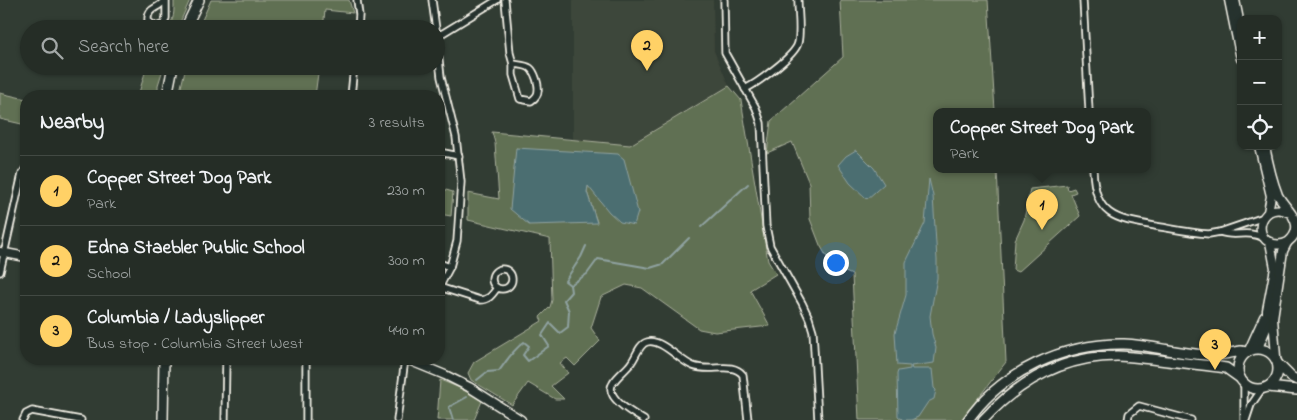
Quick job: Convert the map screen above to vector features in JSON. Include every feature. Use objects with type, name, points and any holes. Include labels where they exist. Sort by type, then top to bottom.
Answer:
[{"type":"main road","points":[[189,20],[199,0]]},
{"type":"main road","points":[[168,90],[171,75]]},
{"type":"main road","points":[[968,420],[986,399],[1010,378],[1034,364],[1078,348],[1125,344],[1208,355],[1265,349],[1291,377],[1297,380]]},
{"type":"main road","points":[[1242,380],[1238,364],[1241,358],[1251,350]]},
{"type":"main road","points":[[983,420],[1003,399],[1028,380],[1062,365],[1086,359],[1117,356],[1226,368],[1255,389],[1297,390]]},
{"type":"main road","points":[[1265,388],[1277,377],[1277,361]]},
{"type":"main road","points":[[163,420],[164,365]]},
{"type":"street","points":[[148,20],[150,10],[162,4],[165,0]]},
{"type":"street","points":[[165,0],[165,20]]},
{"type":"street","points":[[357,0],[359,20]]},
{"type":"street","points":[[432,0],[435,20]]},
{"type":"street","points":[[445,32],[497,0]]},
{"type":"street","points":[[505,0],[510,53],[517,93],[520,99],[530,101],[536,97],[539,91],[535,74],[527,66],[513,64]]},
{"type":"street","points":[[724,0],[725,53],[756,108],[761,122],[766,226],[770,246],[802,303],[813,331],[818,420]]},
{"type":"street","points":[[745,89],[766,76],[796,48],[798,41],[798,0]]},
{"type":"street","points":[[1084,0],[1090,108]]},
{"type":"street","points":[[1229,0],[1237,39]]},
{"type":"street","points":[[1234,0],[1238,15]]},
{"type":"street","points":[[352,90],[353,75]]},
{"type":"street","points":[[441,75],[444,90]]},
{"type":"street","points":[[445,93],[456,137],[461,182],[457,241],[450,267],[445,276]]},
{"type":"street","points":[[1251,350],[1265,335],[1267,310],[1275,268],[1267,241],[1260,228],[1271,196],[1260,150]]},
{"type":"street","points":[[1266,150],[1278,194],[1293,217],[1296,229],[1292,240],[1283,251],[1273,318],[1277,361]]},
{"type":"street","points":[[445,153],[459,156]]},
{"type":"street","points":[[1093,173],[1094,186],[1099,200],[1105,209],[1123,221],[1196,234],[1209,234],[1220,232],[1279,209],[1293,217]]},
{"type":"street","points":[[0,272],[2,252],[20,182]]},
{"type":"street","points":[[1220,232],[1229,236],[1246,233],[1257,235],[1267,241],[1281,244],[1292,240]]},
{"type":"street","points":[[2,252],[20,256]]},
{"type":"street","points":[[445,265],[450,267]]},
{"type":"street","points":[[445,289],[485,300],[492,296],[497,288]]},
{"type":"street","points":[[644,420],[617,401],[611,393],[611,388],[613,382],[633,361],[641,346],[648,342],[658,343],[690,365],[699,368],[713,370],[734,367],[740,370],[743,375],[748,420]]},
{"type":"street","points":[[226,365],[226,420]]},
{"type":"street","points":[[306,365],[306,420]]},
{"type":"street","points":[[397,420],[404,365]]},
{"type":"street","points":[[420,365],[469,387],[522,420]]},
{"type":"street","points":[[1242,380],[1245,420]]},
{"type":"street","points":[[1245,420],[1251,405],[1265,388]]},
{"type":"street","points":[[1128,420],[1129,414],[1139,406],[1191,420]]},
{"type":"street","points":[[23,420],[26,414],[32,411],[81,420]]},
{"type":"shaded area","points":[[573,0],[713,0],[714,51],[729,86],[630,145],[573,140]]},
{"type":"green space","points":[[174,0],[190,0],[181,20],[172,20]]},
{"type":"green space","points":[[211,0],[349,0],[353,13],[325,10],[324,20],[202,20]]},
{"type":"green space","points":[[840,0],[988,0],[995,108],[933,108],[933,173],[997,173],[1006,362],[961,420],[859,420],[852,275],[832,266],[820,245],[810,219],[809,183],[792,142],[767,153],[771,121],[843,57]]},
{"type":"green space","points":[[144,75],[161,75],[158,90],[140,90]]},
{"type":"green space","points":[[184,75],[318,75],[316,90],[181,90]]},
{"type":"green space","points":[[729,86],[741,100],[768,261],[776,274],[750,290],[770,326],[715,332],[699,329],[642,288],[626,285],[601,297],[591,328],[600,341],[575,366],[567,358],[560,363],[568,373],[551,386],[564,399],[555,399],[528,383],[512,405],[471,380],[468,373],[474,362],[542,321],[540,317],[550,307],[552,300],[550,239],[468,220],[468,193],[499,199],[495,143],[492,132],[630,145]],"holes":[[[516,148],[638,212],[588,186],[587,192],[597,222]]]},
{"type":"green space","points":[[0,93],[20,98],[20,124],[0,119]]},
{"type":"green space","points":[[1067,185],[1068,190],[1074,188],[1076,192],[1071,194],[1080,216],[1018,272],[1013,270],[1015,240],[1024,220],[1030,189]]},
{"type":"green space","points":[[445,190],[453,192],[451,216],[445,215]]},
{"type":"green space","points":[[440,380],[460,388],[482,401],[474,420],[437,420]]},
{"type":"water","points":[[516,148],[618,154],[624,159],[638,212],[634,225],[620,222],[609,212],[588,186],[587,192],[597,223],[529,225],[510,209]]},
{"type":"water","points":[[856,150],[874,168],[884,184],[867,199],[850,183],[838,165],[846,156]]},
{"type":"water","points":[[929,179],[933,196],[937,260],[937,278],[930,316],[936,348],[934,363],[911,366],[912,369],[932,369],[934,388],[936,390],[934,399],[928,402],[918,417],[911,420],[903,420],[898,416],[897,374],[898,371],[910,369],[910,366],[897,365],[895,333],[906,295],[906,262],[925,223]]},
{"type":"waterway","points":[[701,227],[748,184]]},
{"type":"waterway","points":[[570,285],[587,274],[598,259],[650,268],[663,264],[689,238]]},
{"type":"waterway","points":[[477,380],[487,372],[499,371],[513,352],[524,342],[529,346],[523,355],[528,361],[549,346],[542,335],[550,323],[560,333],[568,327],[569,311],[564,300],[571,292],[570,285],[565,281],[586,246]]},
{"type":"waterway","points":[[453,420],[449,407],[467,397]]},
{"type":"place","name":"Edna Staebler Public School","points":[[647,71]]},
{"type":"place","name":"Copper Street Dog Park","points":[[1042,230]]},
{"type":"place","name":"Columbia / Ladyslipper","points":[[1215,370]]}]
